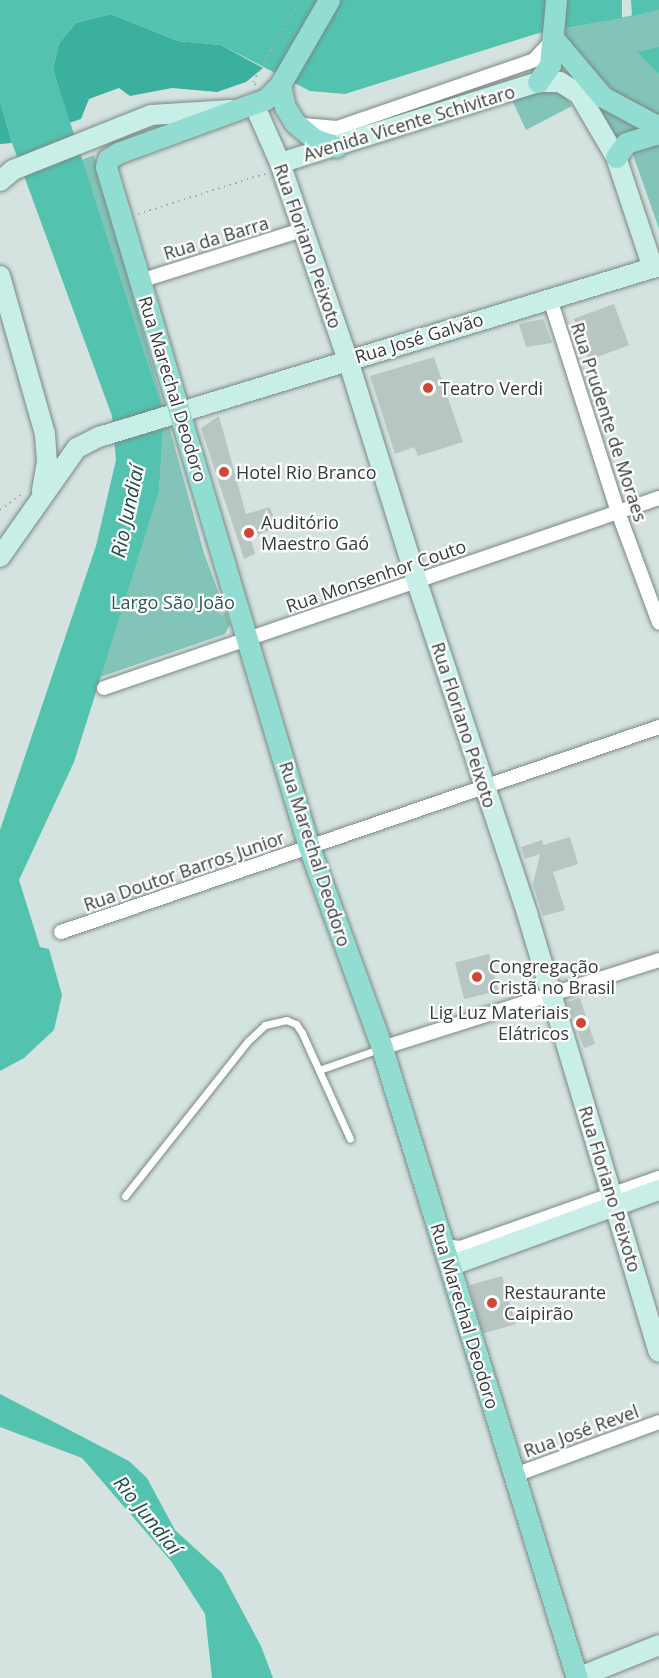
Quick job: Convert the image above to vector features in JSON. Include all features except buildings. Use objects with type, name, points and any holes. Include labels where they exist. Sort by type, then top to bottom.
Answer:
[{"type":"main road","points":[[329,0],[280,85],[285,107],[295,123],[314,139],[336,147]]},
{"type":"main road","points":[[538,82],[550,65],[556,0]]},
{"type":"main road","points":[[554,35],[603,97],[659,127]]},
{"type":"main road","points":[[538,82],[560,82],[579,94],[616,157],[656,267]]},
{"type":"main road","name":"Avenida Vicente Schivitaro","points":[[280,166],[538,82]]},
{"type":"main road","name":"Rua Marechal Deodoro","points":[[280,85],[245,107],[108,159],[106,167],[140,281],[175,412],[248,639],[309,847],[382,1048],[577,1678]]},
{"type":"main road","points":[[6,176],[85,140],[170,111],[245,107]]},
{"type":"main road","name":"Rua Floriano Peixoto","points":[[245,107],[280,166],[348,360],[417,582],[551,995],[659,1352]]},
{"type":"main road","points":[[616,157],[626,143],[659,133]]},
{"type":"main road","name":"Rua José Galvão","points":[[78,448],[99,437],[175,412],[656,267]]},
{"type":"main road","points":[[0,276],[45,434],[47,462],[0,557]]},
{"type":"main road","points":[[32,495],[78,448],[45,434]]},
{"type":"main road","points":[[450,1266],[614,1200],[659,1190]]},
{"type":"main road","points":[[577,1678],[659,1645]]},
{"type":"street","name":"Avenida Vicente Schivitaro","points":[[295,123],[310,128],[337,128],[534,60],[554,35]]},
{"type":"street","name":"Rua da Barra","points":[[140,281],[302,230]]},
{"type":"street","name":"Rua Prudente de Moraes","points":[[550,299],[618,512],[659,623]]},
{"type":"street","name":"Rua Monsenhor Couto","points":[[104,688],[659,498]]},
{"type":"street","name":"Rua Doutor Barros Junior","points":[[61,932],[659,727]]},
{"type":"street","points":[[382,1048],[659,960]]},
{"type":"street","points":[[444,1246],[460,1248],[614,1200],[659,1178]]},
{"type":"street","name":"Rua José Revel","points":[[515,1475],[659,1422]]},
{"type":"lane","points":[[125,1196],[265,1025],[286,1020],[296,1024],[350,1139]]},
{"type":"lane","points":[[319,1070],[382,1048]]},
{"type":"path","points":[[258,77],[300,0]]},
{"type":"path","points":[[122,219],[280,166]]},
{"type":"path","points":[[0,510],[32,495]]},
{"type":"green space","points":[[659,10],[659,117],[615,97],[566,46],[563,29]]},
{"type":"green space","points":[[577,79],[659,133],[659,229],[632,152],[616,139]]},
{"type":"green space","points":[[538,91],[563,94],[572,106],[526,130],[512,100]]},
{"type":"green space","name":"Largo São João","points":[[94,155],[204,553],[230,624],[225,634],[100,677],[159,492],[164,415],[81,160]]},
{"type":"shaded area","points":[[111,14],[178,41],[221,45],[263,68],[246,82],[217,92],[172,88],[130,96],[119,88],[89,99],[81,119],[69,123],[53,69],[59,43],[76,23]]},
{"type":"shaded area","points":[[0,101],[12,143],[0,144]]},
{"type":"water","name":"Rio Jundiaí","points":[[0,0],[622,0],[622,18],[539,33],[345,94],[310,91],[221,45],[178,41],[111,14],[76,23],[59,43],[53,69],[164,414],[159,492],[74,762],[19,880],[40,947],[49,949],[62,995],[54,1030],[24,1058],[0,1071],[0,830],[96,546],[116,460],[112,416],[12,143],[0,101]]},
{"type":"water","points":[[631,0],[659,0],[659,10],[632,16]]},
{"type":"water","points":[[659,47],[659,74],[637,52]]},
{"type":"water","name":"Rio Jundiaí","points":[[0,1394],[129,1461],[147,1478],[175,1530],[222,1573],[261,1646],[273,1678],[212,1678],[205,1614],[171,1561],[82,1458],[0,1427]]},
{"type":"place","name":"Teatro Verdi","points":[[428,388]]},
{"type":"place","name":"Hotel Rio Branco","points":[[224,472]]},
{"type":"place","name":"Auditório Maestro Gaó","points":[[249,533]]},
{"type":"place","name":"Congregação Cristã no Brasil","points":[[477,977]]},
{"type":"place","name":"Lig Luz Materiais Elátricos","points":[[581,1023]]},
{"type":"place","name":"Restaurante Caipirão","points":[[492,1303]]}]
